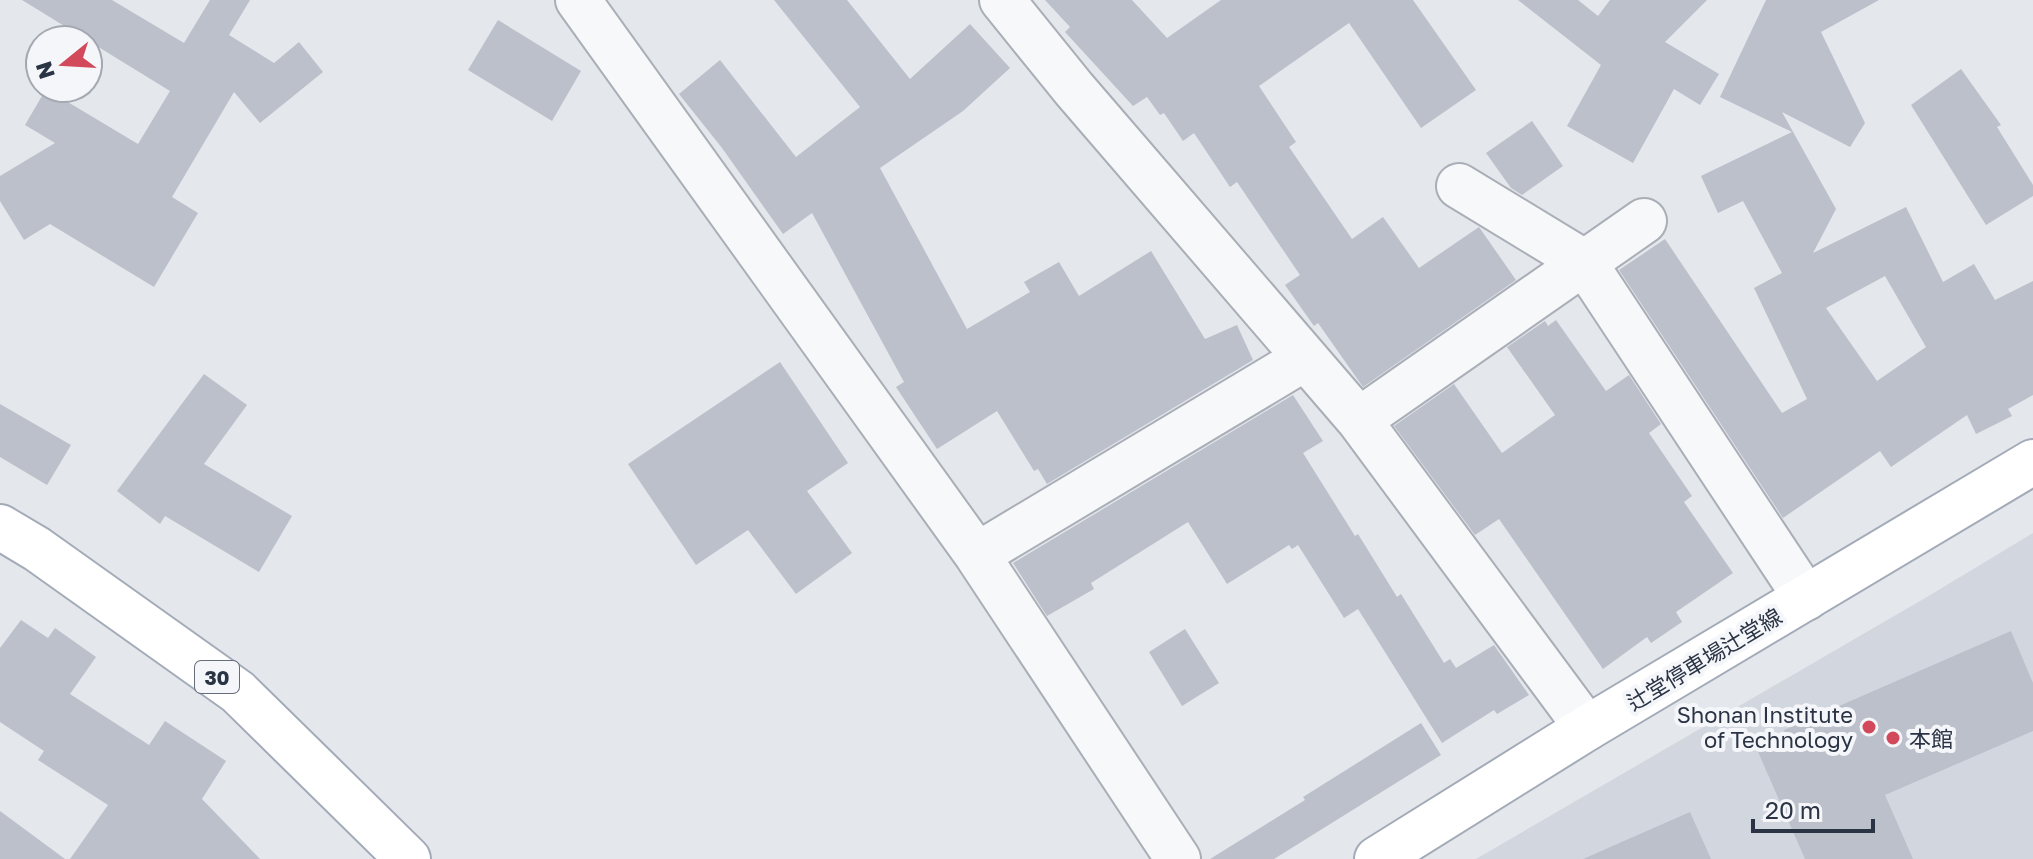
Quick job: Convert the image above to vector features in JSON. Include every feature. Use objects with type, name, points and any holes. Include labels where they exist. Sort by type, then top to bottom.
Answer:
[{"type":"main road","name":"辻堂停車場辻堂線","points":[[1377,859],[1587,728],[2033,462]]},
{"type":"main road","name":"30","points":[[0,527],[37,549],[238,692],[408,859]]},
{"type":"street","points":[[578,0],[977,555],[1178,859]]},
{"type":"street","points":[[1002,0],[1074,89],[1359,420],[1587,728]]},
{"type":"street","points":[[1459,186],[1584,262],[1806,598]]},
{"type":"street","points":[[1359,420],[1644,221]]},
{"type":"street","points":[[977,555],[1304,359]]},
{"type":"shaded area","name":"Shonan Institute of Technology","points":[[2033,533],[2033,859],[1476,859],[1932,594]]},
{"type":"building","points":[[22,0],[112,0],[184,43],[210,0],[250,0],[229,35],[274,63],[299,42],[323,72],[260,123],[234,92],[172,197],[198,213],[154,287],[50,224],[24,240],[0,201],[0,176],[55,143],[25,125],[37,104],[71,104],[138,144],[170,91],[104,50],[104,24],[61,24]]},
{"type":"building","points":[[774,0],[847,0],[910,79],[970,24],[1010,68],[963,111],[880,168],[967,329],[1030,292],[1024,282],[1059,262],[1079,296],[1151,251],[1205,339],[1237,325],[1253,360],[1047,484],[1038,469],[1034,471],[997,411],[937,449],[896,387],[904,382],[812,213],[783,234],[679,94],[720,60],[796,157],[860,107]]},
{"type":"building","points":[[1045,0],[1132,0],[1167,38],[1221,0],[1413,0],[1476,90],[1421,128],[1349,23],[1259,86],[1296,142],[1289,147],[1352,239],[1383,217],[1419,268],[1479,227],[1516,280],[1363,387],[1318,323],[1314,326],[1285,285],[1300,275],[1237,182],[1230,187],[1194,133],[1183,141],[1164,113],[1160,115],[1147,97],[1133,106],[1065,32],[1070,27]]},
{"type":"building","points":[[1518,0],[1578,0],[1598,16],[1610,0],[1707,0],[1665,42],[1719,74],[1700,105],[1674,89],[1633,163],[1567,126],[1601,65]]},
{"type":"building","points":[[1766,0],[1879,0],[1821,32],[1865,123],[1850,147],[1782,112],[1836,209],[1813,253],[1906,207],[1943,282],[1974,264],[1995,300],[2033,281],[2033,395],[2008,409],[2012,416],[1976,434],[1967,415],[1891,467],[1880,451],[1783,518],[1619,270],[1665,239],[1782,413],[1807,399],[1754,288],[1782,273],[1743,201],[1718,213],[1701,176],[1792,132],[1720,97]],"holes":[[[1885,276],[1926,347],[1877,381],[1826,308]]]},
{"type":"building","points":[[498,20],[581,71],[552,121],[468,70]]},
{"type":"building","points":[[1961,69],[2001,125],[1997,127],[2033,185],[2033,196],[1986,225],[1911,105]]},
{"type":"building","points":[[1532,121],[1563,166],[1522,195],[1511,188],[1486,153]]},
{"type":"building","points":[[1556,320],[1606,391],[1629,375],[1661,424],[1649,433],[1692,496],[1684,502],[1733,573],[1676,612],[1682,622],[1651,643],[1647,637],[1603,669],[1499,519],[1475,535],[1394,426],[1454,384],[1502,453],[1555,415],[1507,347],[1545,321],[1548,326]]},
{"type":"building","points":[[780,362],[848,463],[807,491],[852,553],[796,594],[748,530],[696,565],[628,464]]},
{"type":"building","points":[[204,374],[247,405],[204,464],[292,516],[259,572],[165,516],[160,524],[117,491]]},
{"type":"building","points":[[1293,395],[1323,441],[1303,453],[1355,536],[1358,534],[1397,597],[1401,594],[1444,663],[1450,659],[1456,668],[1494,645],[1529,695],[1497,714],[1494,710],[1442,743],[1358,609],[1344,618],[1298,545],[1292,549],[1289,545],[1227,584],[1188,522],[1091,583],[1094,589],[1047,616],[1013,563]]},
{"type":"building","points":[[0,404],[71,445],[47,485],[0,457]]},
{"type":"building","points":[[21,620],[48,638],[55,628],[96,657],[70,694],[149,745],[165,721],[226,761],[202,799],[260,859],[70,859],[108,805],[38,760],[44,751],[0,722],[0,648]]},
{"type":"building","points":[[1185,629],[1219,683],[1182,706],[1149,652]]},
{"type":"building","name":"本館","points":[[2011,631],[2033,683],[2033,731],[1885,795],[1913,859],[1805,859],[1755,745]]},
{"type":"building","points":[[1421,723],[1441,755],[1274,859],[1210,859],[1305,800],[1303,797]]},
{"type":"building","points":[[0,811],[65,859],[0,859]]},
{"type":"building","points":[[1690,812],[1711,859],[1583,859]]},
{"type":"place","name":"Shonan Institute of Technology","points":[[1869,727]]},
{"type":"place","name":"本館","points":[[1893,738]]}]
